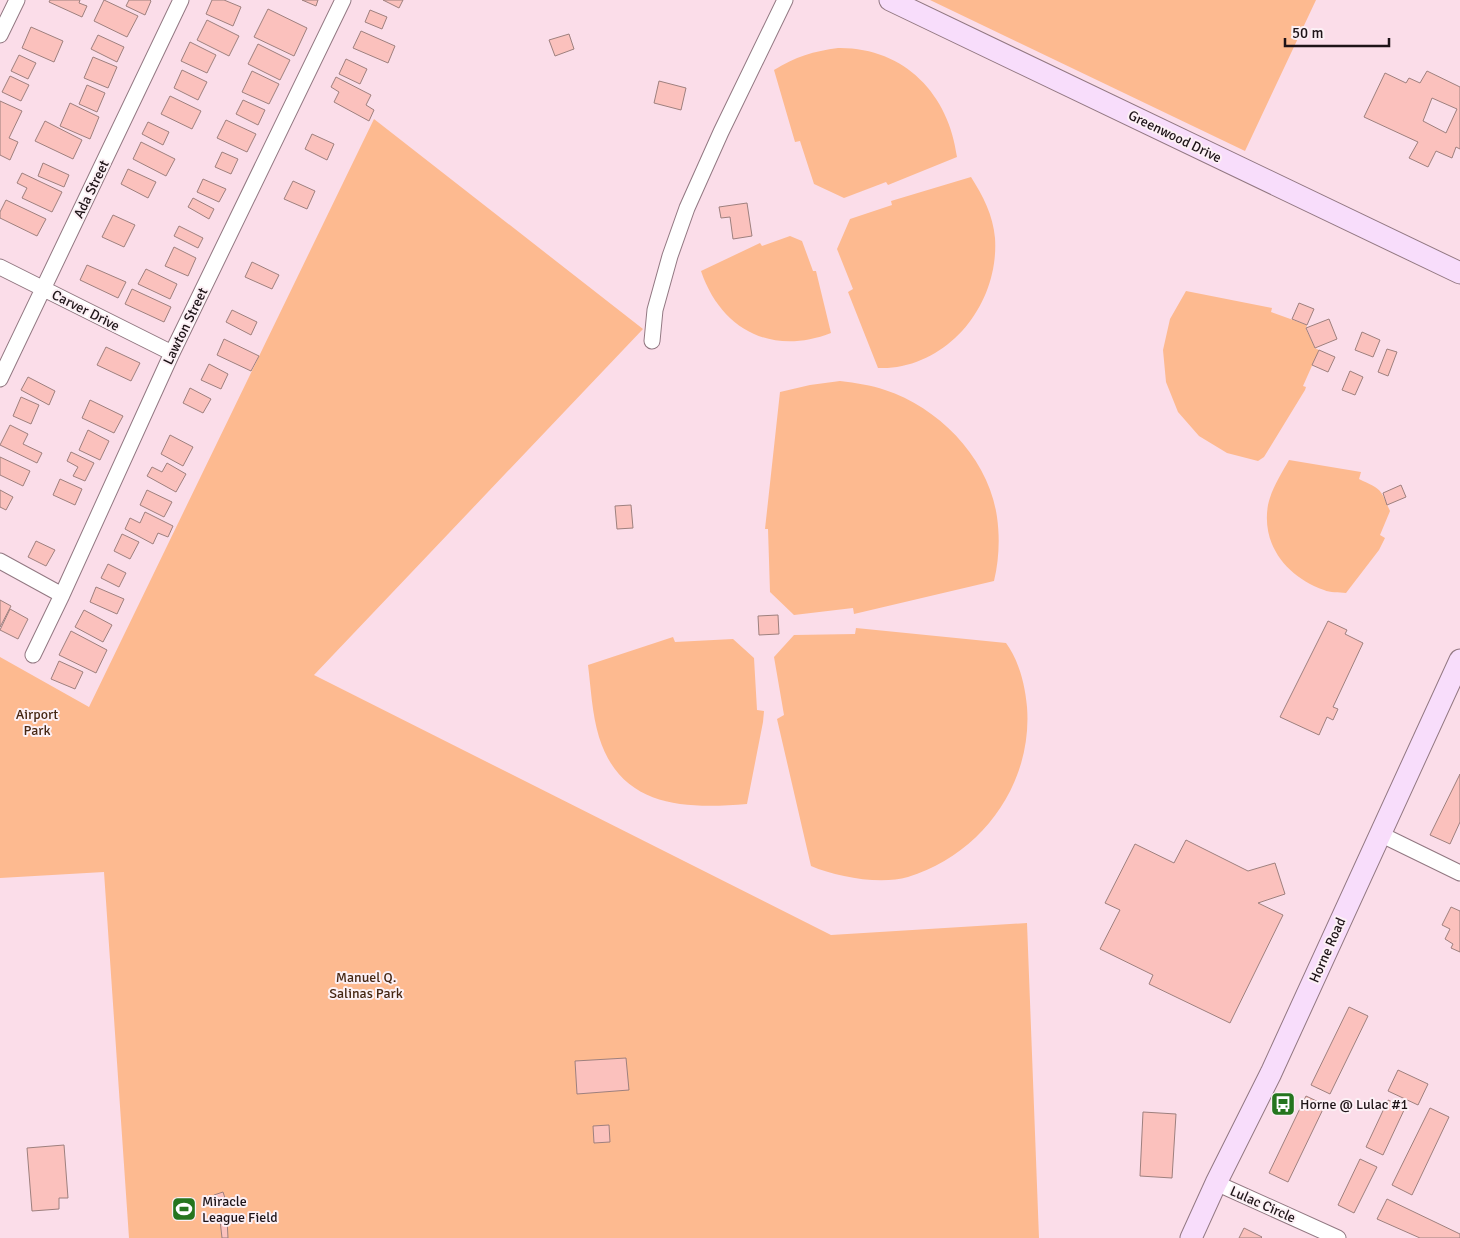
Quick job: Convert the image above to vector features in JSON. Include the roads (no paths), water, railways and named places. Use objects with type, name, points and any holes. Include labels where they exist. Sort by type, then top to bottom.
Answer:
[{"type":"main road","name":"Greenwood Drive","points":[[890,0],[1460,273]]},
{"type":"main road","name":"Horne Road","points":[[1191,1238],[1271,1073],[1460,660]]},
{"type":"street","points":[[0,35],[17,0]]},
{"type":"street","name":"Ada Street","points":[[0,379],[181,0]]},
{"type":"street","name":"Lawton Street","points":[[33,655],[172,352],[343,0]]},
{"type":"street","points":[[652,341],[655,310],[670,256],[687,208],[784,0]]},
{"type":"street","name":"Carver Drive","points":[[0,267],[172,352]]},
{"type":"street","points":[[0,561],[62,595]]},
{"type":"street","points":[[1380,834],[1460,873]]},
{"type":"street","name":"Lulac Circle","points":[[1216,1183],[1338,1238]]},
{"type":"place","name":"Horne @ Lulac #1","points":[[1283,1104]]},
{"type":"place","name":"Miracle League Field","points":[[184,1209]]},
{"type":"park label","name":"Airport Park","points":[[37,722]]},
{"type":"park label","name":"Manuel Q. Salinas Park","points":[[366,986]]}]
